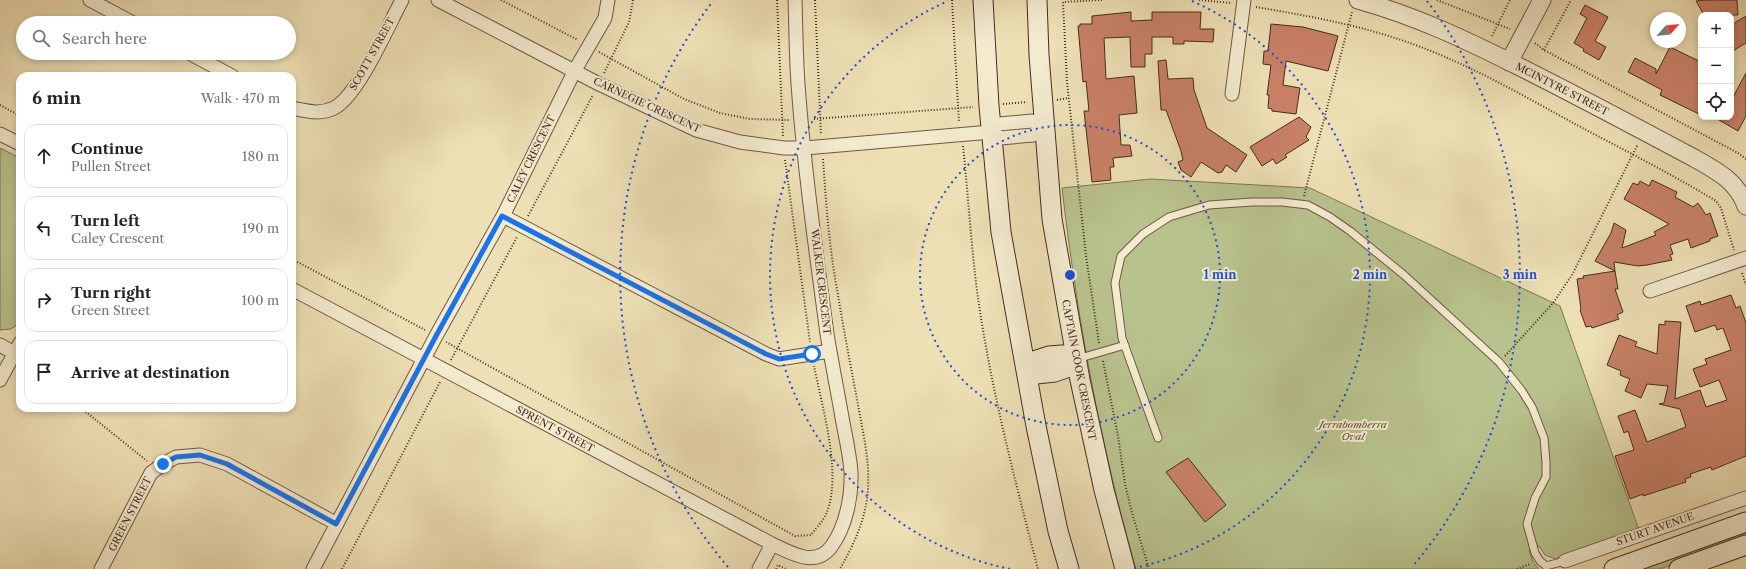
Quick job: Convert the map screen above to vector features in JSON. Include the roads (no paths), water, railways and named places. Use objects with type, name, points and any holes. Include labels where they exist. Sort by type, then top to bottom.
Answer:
[{"type":"main road","points":[[983,0],[991,132],[1001,232],[1038,433],[1067,565]]},
{"type":"main road","name":"CAPTAIN COOK CRESCENT","points":[[1037,0],[1042,101],[1052,219],[1076,359],[1104,490],[1125,569]]},
{"type":"main road","points":[[1026,369],[1049,356],[1076,359]]},
{"type":"main road","points":[[1614,569],[1746,522]]},
{"type":"main road","points":[[1679,569],[1746,545]]},
{"type":"street","points":[[90,0],[120,16]]},
{"type":"street","name":"SCOTT STREET","points":[[296,109],[314,113],[334,108],[350,94],[361,78],[402,0]]},
{"type":"street","name":"CARNEGIE CRESCENT","points":[[438,0],[575,70],[599,84],[696,130],[740,142],[784,148],[805,148],[991,132],[999,124],[1032,121],[1044,126]]},
{"type":"street","name":"CALEY CRESCENT","points":[[312,569],[436,336],[502,216],[575,70],[605,18],[608,0]]},
{"type":"street","name":"WALKER CRESCENT","points":[[795,0],[798,84],[805,148],[830,351],[849,452],[851,479],[844,520],[833,544],[822,555]]},
{"type":"street","name":"MCINTYRE STREET","points":[[1358,0],[1449,32],[1486,49],[1644,132],[1723,174],[1739,191],[1746,206]]},
{"type":"street","points":[[1509,62],[1542,0]]},
{"type":"street","points":[[1232,94],[1243,2]]},
{"type":"street","points":[[202,60],[225,72]]},
{"type":"street","points":[[0,134],[16,142]]},
{"type":"street","points":[[502,216],[766,354],[779,359],[830,351]]},
{"type":"street","points":[[1650,291],[1746,258]]},
{"type":"street","name":"SPRENT STREET","points":[[296,291],[772,544],[799,557],[811,558],[822,555]]},
{"type":"street","points":[[0,345],[16,348]]},
{"type":"street","points":[[0,380],[16,350]]},
{"type":"street","name":"GREEN STREET","points":[[101,569],[151,473],[176,457],[200,455],[227,464],[336,524]]},
{"type":"street","name":"STURT AVENUE","points":[[1565,561],[1746,498]]},
{"type":"street","points":[[759,569],[772,544]]},
{"type":"lane","points":[[1158,438],[1122,338],[1115,283],[1121,256],[1143,234],[1169,217],[1209,205],[1252,202],[1282,202],[1308,206],[1330,217],[1350,231],[1404,275],[1499,362],[1522,391],[1532,407],[1544,438],[1546,462],[1546,477],[1535,498],[1527,524],[1534,553],[1546,566],[1565,561]]},
{"type":"lane","points":[[1076,359],[1125,345]]},
{"type":"park label","name":"Jerrabomberra Oval","points":[[1353,430]]}]
